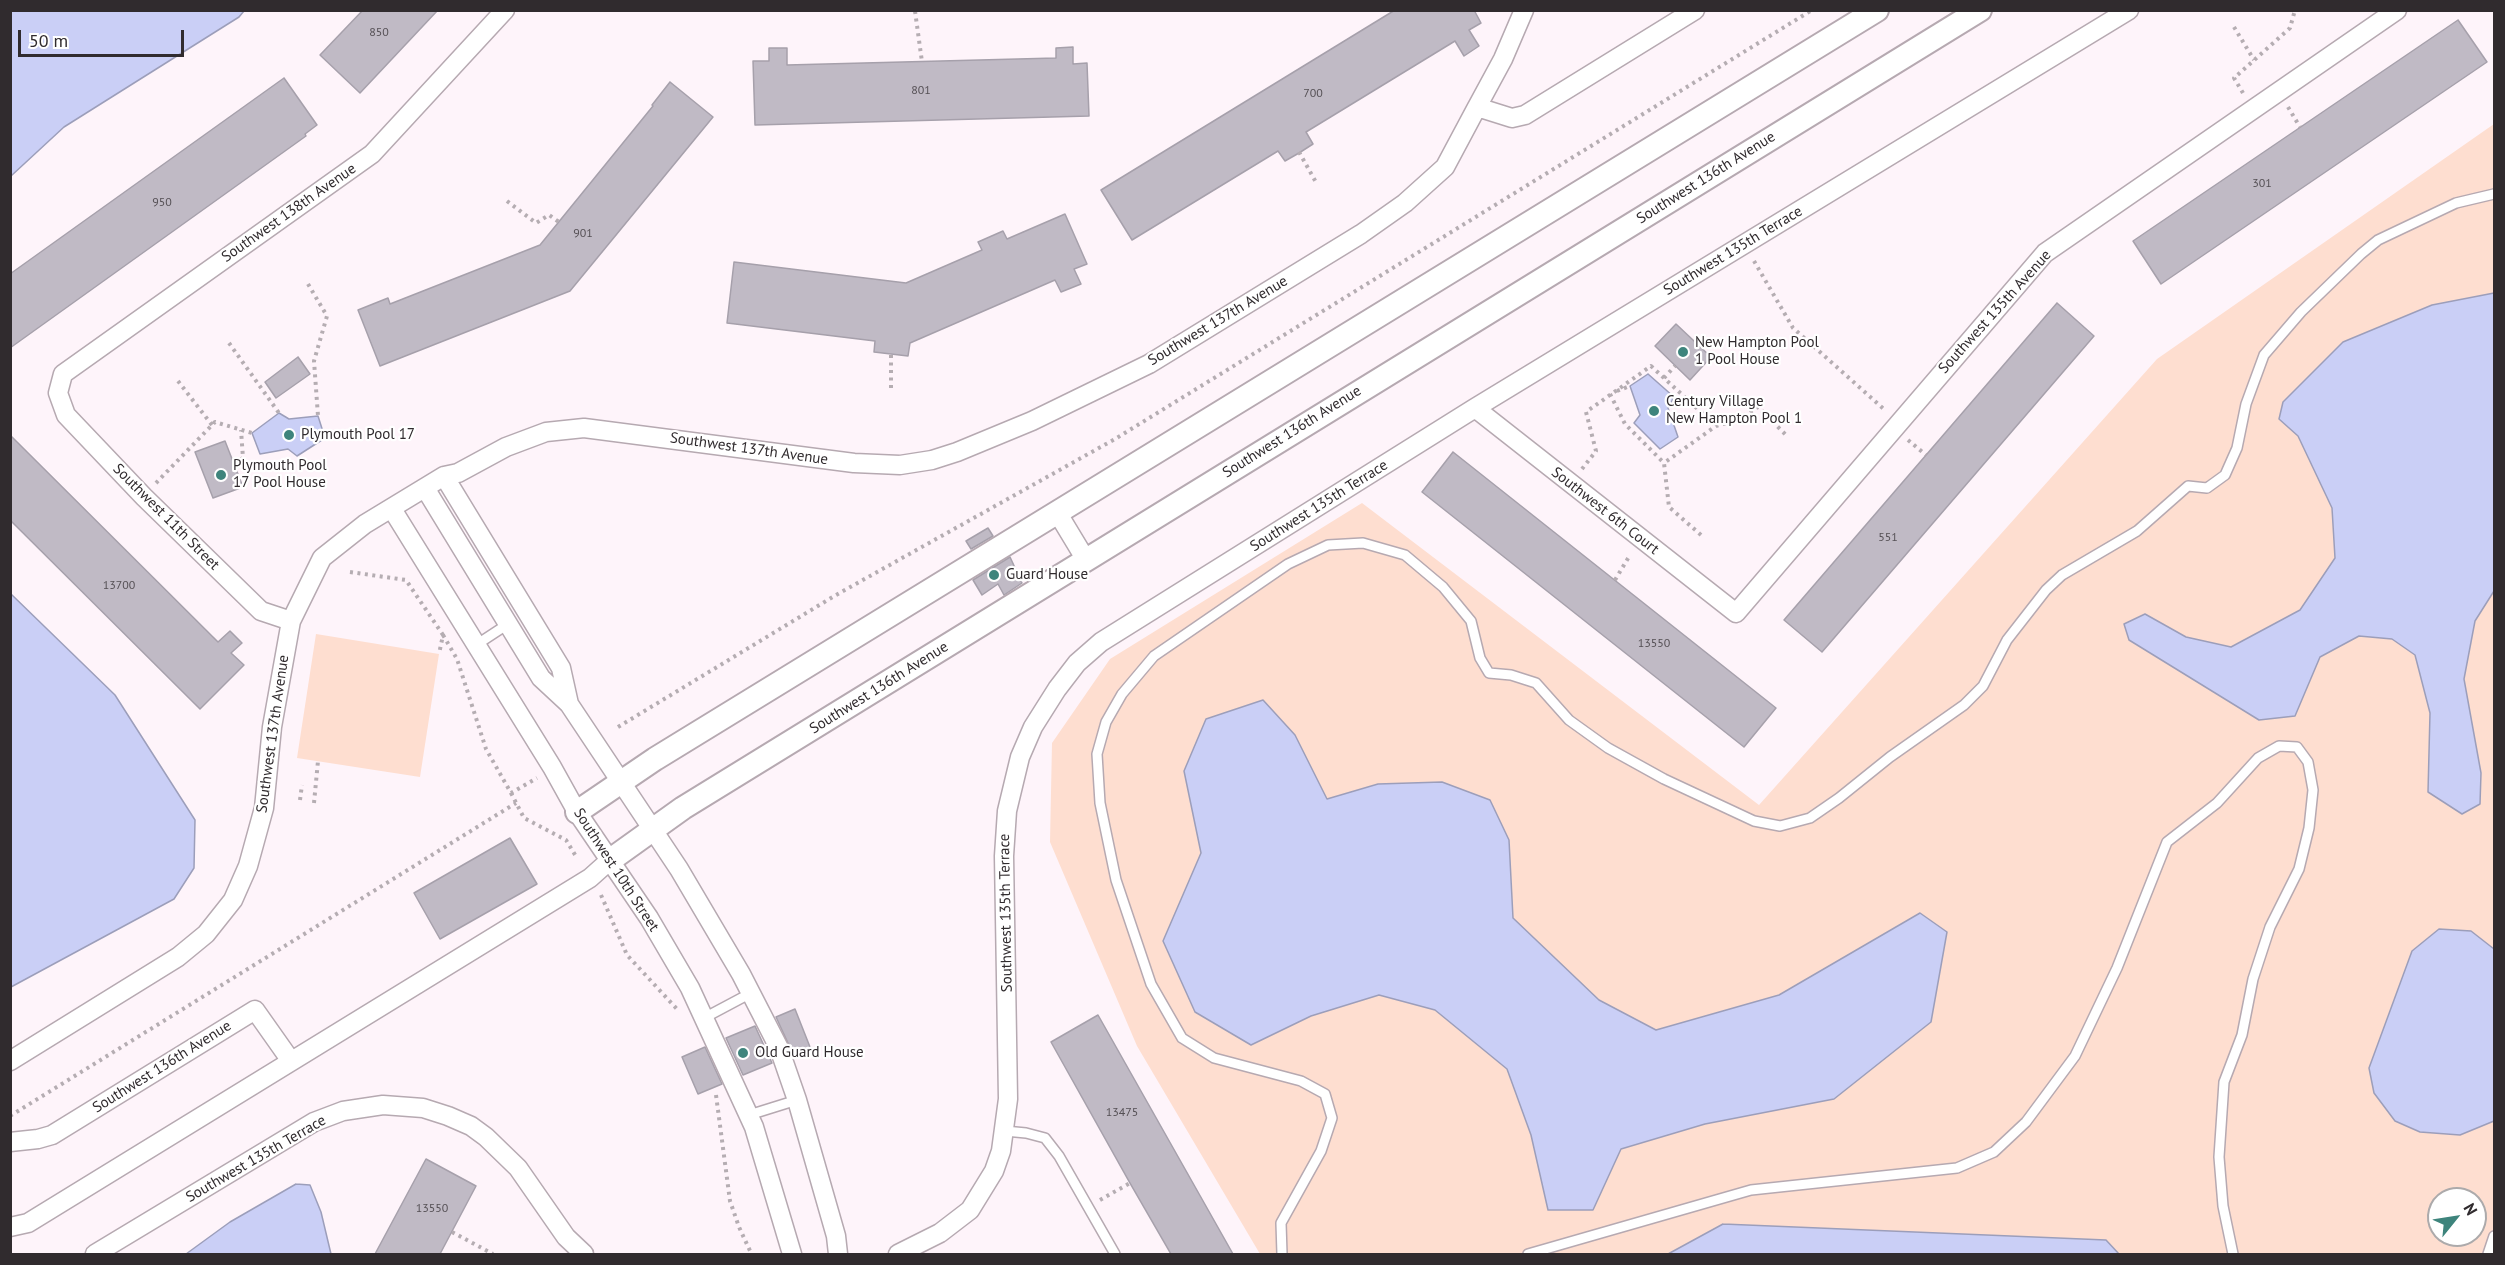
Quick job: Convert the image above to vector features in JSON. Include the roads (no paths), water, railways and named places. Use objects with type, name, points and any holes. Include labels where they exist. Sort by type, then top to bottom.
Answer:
[{"type":"street","name":"Southwest 138th Avenue","points":[[58,393],[63,374],[372,154],[505,10]]},
{"type":"street","name":"Southwest 137th Avenue","points":[[10,1061],[178,957],[206,934],[233,900],[248,866],[264,808],[272,727],[291,621],[322,558],[365,524],[444,476],[458,473],[506,447],[536,436],[584,428],[854,463],[900,465],[932,460],[957,452],[1032,421],[1149,364],[1361,234],[1405,203],[1444,167],[1503,59],[1524,10]]},
{"type":"street","points":[[1477,107],[1512,118],[1526,115],[1695,10]]},
{"type":"street","points":[[577,812],[655,759],[1877,10]]},
{"type":"street","name":"Southwest 136th Avenue","points":[[609,861],[652,828],[1980,10]]},
{"type":"street","name":"Southwest 135th Terrace","points":[[898,1254],[940,1233],[970,1210],[994,1171],[1005,1131],[1008,1078],[1004,832],[1007,811],[1020,757],[1043,710],[1077,663],[1101,642],[1475,408],[2129,10]]},
{"type":"street","name":"Southwest 135th Avenue","points":[[1736,613],[2045,253],[2397,10]]},
{"type":"street","name":"Southwest 11th Street","points":[[58,393],[66,415],[144,497],[261,611],[291,621]]},
{"type":"street","name":"Southwest 6th Court","points":[[1475,408],[1736,613]]},
{"type":"street","points":[[444,476],[561,668],[569,704]]},
{"type":"street","points":[[425,488],[541,678],[569,704],[679,869],[751,993],[779,1048],[798,1100],[836,1236],[838,1254]]},
{"type":"street","name":"Southwest 10th Street","points":[[392,509],[577,812],[649,918],[690,988],[749,1115],[778,1202],[792,1254]]},
{"type":"street","points":[[1057,512],[1086,560]]},
{"type":"street","points":[[10,1227],[28,1223],[591,878],[609,861]]},
{"type":"street","name":"Southwest 136th Avenue","points":[[10,1142],[52,1135],[255,1010],[291,1061]]},
{"type":"street","name":"Southwest 135th Terrace","points":[[95,1254],[314,1122],[343,1112],[383,1105],[423,1108],[471,1126],[486,1137],[518,1168],[566,1237],[584,1254]]},
{"type":"lane","points":[[1282,1254],[1281,1223],[1321,1151],[1332,1118],[1325,1094],[1301,1081],[1214,1058],[1182,1038],[1151,984],[1116,880],[1100,803],[1097,754],[1106,722],[1122,694],[1154,656],[1288,564],[1328,545],[1363,543],[1405,555],[1443,587],[1471,621],[1480,658],[1489,673],[1511,675],[1536,683],[1569,720],[1608,748],[1664,779],[1754,821],[1780,826],[1810,818],[1890,757],[1964,705],[1983,686],[2007,640],[2046,590],[2062,575],[2137,531],[2188,486],[2207,488],[2225,475],[2236,448],[2246,404],[2264,355],[2301,312],[2361,254],[2378,240],[2456,203],[2494,194]]},
{"type":"lane","points":[[476,645],[508,624]]},
{"type":"lane","points":[[1528,1254],[1751,1190],[1957,1168],[1994,1152],[2026,1122],[2075,1056],[2117,968],[2166,842],[2217,803],[2258,758],[2279,746],[2297,747],[2308,762],[2313,790],[2309,828],[2299,869],[2270,927],[2253,980],[2242,1035],[2224,1082],[2219,1157],[2223,1206],[2233,1254]]},
{"type":"lane","points":[[704,1018],[751,993]]},
{"type":"lane","points":[[749,1115],[798,1100]]},
{"type":"lane","points":[[1005,1131],[1045,1138],[1059,1156],[1114,1254]]},
{"type":"lane","points":[[2488,1254],[2494,1236]]},
{"type":"water","points":[[11,10],[244,11],[239,17],[64,127],[11,176]]},
{"type":"water","points":[[2494,293],[2494,591],[2475,621],[2464,679],[2481,773],[2480,804],[2462,814],[2428,792],[2430,713],[2415,655],[2392,639],[2359,636],[2320,657],[2295,716],[2259,720],[2129,640],[2124,624],[2145,614],[2186,637],[2231,647],[2300,610],[2335,558],[2332,508],[2298,436],[2279,419],[2283,402],[2343,342],[2432,305]]},
{"type":"water","name":"Century Village New Hampton Pool 1","points":[[1648,374],[1674,397],[1668,408],[1678,437],[1660,449],[1634,423],[1640,415],[1630,386]]},
{"type":"water","name":"Plymouth Pool 17","points":[[279,413],[289,419],[318,416],[325,438],[297,456],[288,449],[260,454],[252,433]]},
{"type":"water","points":[[11,594],[115,695],[195,820],[194,868],[174,899],[11,987]]},
{"type":"water","points":[[1263,700],[1295,735],[1327,799],[1378,784],[1442,782],[1490,800],[1509,840],[1513,918],[1599,1000],[1656,1030],[1779,995],[1920,913],[1947,932],[1931,1022],[1834,1099],[1705,1124],[1621,1149],[1593,1210],[1548,1210],[1531,1135],[1507,1069],[1435,1010],[1379,995],[1311,1016],[1251,1045],[1195,1012],[1163,941],[1201,853],[1184,771],[1206,719]]},
{"type":"water","points":[[2439,929],[2471,931],[2494,949],[2494,1121],[2460,1135],[2420,1132],[2395,1121],[2374,1093],[2369,1068],[2412,951]]},
{"type":"water","points":[[296,1184],[310,1185],[321,1212],[331,1254],[186,1254],[230,1222]]},
{"type":"water","points":[[1723,1224],[2106,1240],[2119,1254],[1668,1254]]},
{"type":"place","name":"New Hampton Pool 1 Pool House","points":[[1683,352]]},
{"type":"place","name":"Century Village New Hampton Pool 1","points":[[1654,411]]},
{"type":"place","name":"Plymouth Pool 17","points":[[289,435]]},
{"type":"place","name":"Plymouth Pool 17 Pool House","points":[[221,475]]},
{"type":"place","name":"Guard House","points":[[994,575]]},
{"type":"place","name":"Old Guard House","points":[[743,1053]]}]
